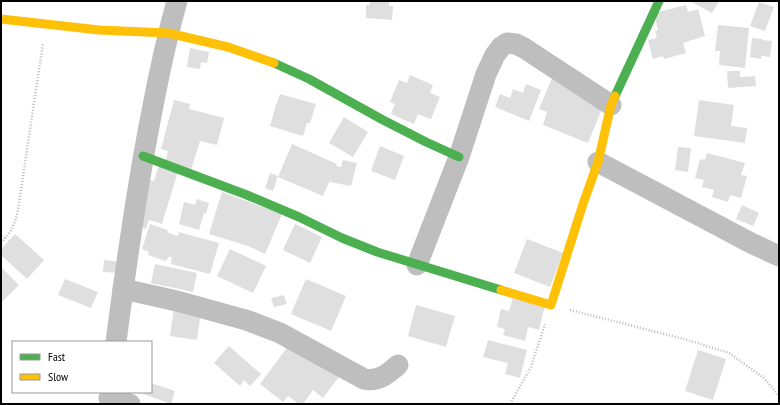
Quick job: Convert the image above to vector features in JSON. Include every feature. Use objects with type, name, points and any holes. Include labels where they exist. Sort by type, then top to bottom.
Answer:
[{"type":"street","points":[[116,341],[143,156],[176,1]]},
{"type":"street","points":[[143,156],[247,195],[376,252],[551,305],[598,162],[612,104],[659,1]]},
{"type":"street","points":[[1,19],[99,30],[168,33],[228,47],[272,62],[309,79],[383,120],[459,157]]},
{"type":"street","points":[[417,265],[459,157],[486,74],[495,55],[501,47],[507,43],[516,44],[524,48],[612,104]]},
{"type":"street","points":[[598,162],[751,243],[779,256]]},
{"type":"street","points":[[123,288],[246,320],[280,333],[364,379],[369,380],[383,377],[398,365]]},
{"type":"street","points":[[109,398],[130,404]]},
{"type":"path","points":[[1,243],[14,225],[18,210],[45,24]]},
{"type":"path","points":[[1,237],[6,238]]},
{"type":"path","points":[[510,404],[530,367],[551,305],[684,339],[729,353],[764,378],[779,396]]},
{"type":"building","points":[[370,1],[389,1],[389,6],[393,6],[392,20],[366,18],[366,5],[370,5]]},
{"type":"building","points":[[690,1],[719,1],[712,13]]},
{"type":"building","points":[[759,2],[774,7],[765,31],[750,26]]},
{"type":"building","points":[[686,5],[688,12],[698,9],[705,36],[683,43],[686,53],[664,59],[663,56],[653,59],[648,40],[657,38],[655,31],[658,30],[654,13]]},
{"type":"building","points":[[718,25],[749,28],[745,68],[719,65],[720,51],[715,51]]},
{"type":"building","points":[[752,38],[772,41],[770,57],[761,56],[761,59],[750,57]]},
{"type":"building","points":[[190,48],[209,52],[207,63],[201,62],[200,69],[187,67]]},
{"type":"building","points":[[727,71],[740,71],[740,77],[755,76],[756,86],[728,88]]},
{"type":"building","points":[[410,75],[433,85],[430,93],[440,97],[431,119],[418,114],[414,124],[391,114],[395,104],[390,102],[399,80],[407,83]]},
{"type":"building","points":[[553,76],[603,106],[588,143],[543,125],[547,112],[539,109]]},
{"type":"building","points":[[526,84],[541,90],[529,121],[495,107],[500,94],[510,98],[513,89],[523,93]]},
{"type":"building","points":[[280,94],[316,104],[310,123],[307,123],[303,136],[270,126]]},
{"type":"building","points":[[174,100],[190,104],[189,109],[224,118],[217,145],[200,141],[191,170],[165,162],[168,151],[161,149]]},
{"type":"building","points":[[699,100],[734,105],[731,126],[747,128],[745,143],[694,136]]},
{"type":"building","points":[[344,117],[368,132],[353,157],[329,143]]},
{"type":"building","points":[[292,144],[337,164],[336,166],[341,167],[343,160],[357,163],[351,186],[330,182],[331,178],[323,196],[278,177]]},
{"type":"building","points":[[380,146],[404,156],[395,180],[371,171]]},
{"type":"building","points":[[678,147],[691,148],[688,172],[675,170]]},
{"type":"building","points":[[707,153],[745,163],[741,175],[747,176],[741,198],[730,195],[728,202],[712,197],[714,190],[702,187],[704,180],[695,178],[700,159],[705,160]]},
{"type":"building","points":[[159,165],[178,171],[162,224],[149,220],[146,229],[135,225],[149,180],[154,181]]},
{"type":"building","points":[[270,173],[278,176],[273,191],[265,188]]},
{"type":"building","points":[[222,192],[282,214],[265,254],[248,246],[209,234]]},
{"type":"building","points":[[197,199],[209,203],[206,214],[204,213],[199,230],[179,224],[184,202],[195,205]]},
{"type":"building","points":[[742,205],[759,213],[753,226],[736,219]]},
{"type":"building","points":[[150,224],[168,230],[167,232],[178,236],[179,232],[219,243],[210,274],[171,264],[172,257],[168,257],[166,261],[148,255],[149,252],[142,249]]},
{"type":"building","points":[[295,224],[322,237],[310,263],[283,250]]},
{"type":"building","points":[[15,234],[44,260],[27,279],[1,255],[1,249]]},
{"type":"building","points":[[527,239],[563,253],[550,287],[514,273]]},
{"type":"building","points":[[230,249],[266,266],[253,293],[217,276]]},
{"type":"building","points":[[104,260],[120,262],[119,273],[103,272]]},
{"type":"building","points":[[155,264],[197,273],[193,292],[151,283]]},
{"type":"building","points":[[1,267],[19,285],[1,303]]},
{"type":"building","points":[[65,279],[98,292],[91,308],[58,295]]},
{"type":"building","points":[[306,279],[346,296],[331,331],[291,314]]},
{"type":"building","points":[[284,295],[287,304],[274,307],[271,298]]},
{"type":"building","points":[[513,297],[545,305],[539,330],[528,327],[525,341],[503,335],[505,329],[497,327],[501,309],[509,311]]},
{"type":"building","points":[[416,305],[455,316],[446,347],[408,336]]},
{"type":"building","points":[[174,307],[201,312],[197,340],[170,336]]},
{"type":"building","points":[[488,340],[527,350],[520,378],[505,374],[508,363],[483,357]]},
{"type":"building","points":[[289,345],[339,377],[323,398],[313,390],[303,404],[299,404],[288,396],[283,402],[260,384]]},
{"type":"building","points":[[229,346],[261,374],[250,386],[244,380],[240,386],[214,363]]},
{"type":"building","points":[[698,350],[726,359],[713,400],[685,391]]},
{"type":"building","points":[[152,383],[175,391],[171,404],[141,393],[152,393]]},
{"type":"traffic: fast","points":[[615,96],[659,1]]},
{"type":"traffic: fast","points":[[274,63],[309,79],[383,120],[459,157]]},
{"type":"traffic: fast","points":[[143,156],[247,195],[299,217],[342,238],[377,252],[501,290]]},
{"type":"traffic: slow","points":[[1,19],[99,30],[168,33],[228,47],[274,63]]},
{"type":"traffic: slow","points":[[501,290],[551,305],[598,162],[611,105],[615,96]]}]
